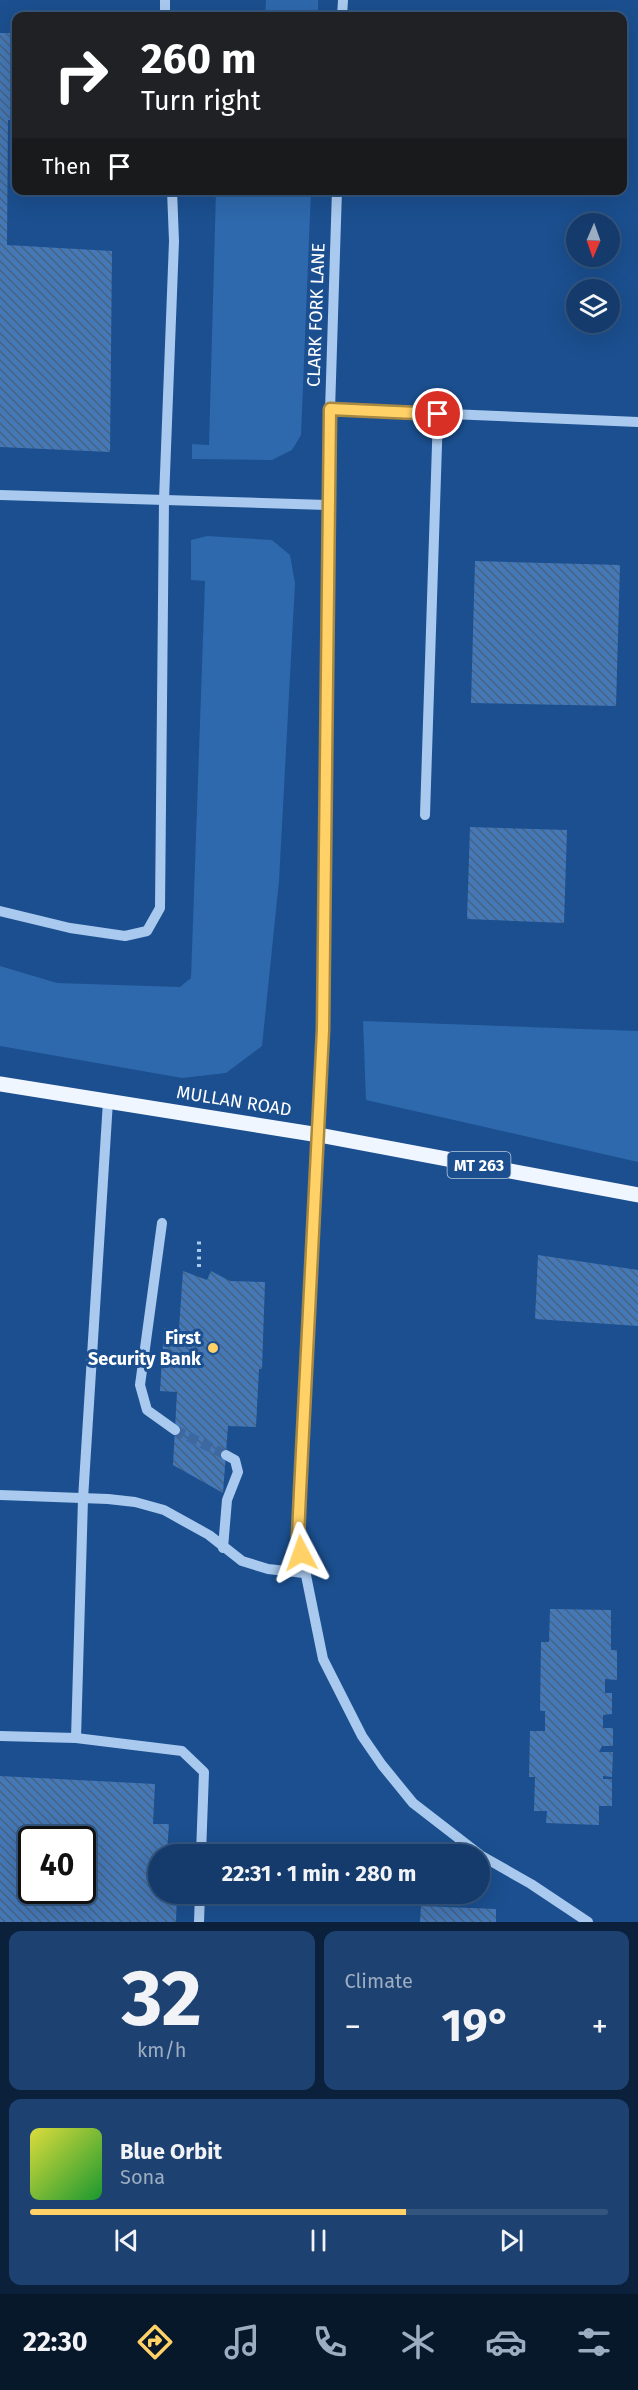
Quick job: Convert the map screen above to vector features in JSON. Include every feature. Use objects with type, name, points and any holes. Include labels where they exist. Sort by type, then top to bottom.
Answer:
[{"type":"main road","name":"MULLAN ROAD","points":[[0,1084],[319,1135],[638,1195]]},
{"type":"street","points":[[0,911],[70,928],[124,936],[147,931],[160,908],[164,500],[174,241],[172,195]]},
{"type":"street","name":"CLARK FORK LANE","points":[[337,195],[327,505],[323,1030],[298,1536],[322,1659],[362,1736],[412,1803],[466,1844]]},
{"type":"street","points":[[330,409],[638,422]]},
{"type":"street","points":[[425,815],[438,414]]},
{"type":"street","points":[[0,495],[327,505]]},
{"type":"street","points":[[76,1738],[83,1499],[108,1101]]},
{"type":"street","points":[[162,1223],[140,1385],[147,1410],[175,1430]]},
{"type":"street","points":[[223,1548],[227,1500],[238,1472],[235,1460],[226,1455]]},
{"type":"street","points":[[0,1495],[135,1502],[164,1510],[209,1535],[242,1561],[268,1569],[304,1573]]},
{"type":"street","points":[[0,1736],[76,1738],[182,1751],[204,1772],[201,1844]]},
{"type":"street","name":"CLARK FORK LANE","points":[[490,1860],[531,1884],[588,1922]]},
{"type":"street","points":[[199,1922],[200,1904]]},
{"type":"path","points":[[199,1241],[199,1267]]},
{"type":"shaded area","points":[[266,0],[318,0],[318,12],[265,12]]},
{"type":"shaded area","points":[[216,195],[311,195],[301,435],[292,450],[272,460],[192,459],[192,444],[209,445]]},
{"type":"shaded area","points":[[207,536],[272,540],[290,555],[295,583],[279,881],[262,1046],[226,1073],[182,1078],[0,1046],[0,966],[57,983],[180,987],[191,978],[205,581],[191,580],[191,540]]},
{"type":"shaded area","points":[[363,1021],[638,1031],[638,1162],[366,1100]]},
{"type":"building","points":[[0,33],[12,33],[12,120],[8,120],[7,245],[112,251],[110,452],[0,447]]},
{"type":"building","points":[[475,561],[620,565],[616,706],[471,703]]},
{"type":"building","points":[[470,827],[567,830],[564,923],[467,919]]},
{"type":"building","points":[[538,1255],[638,1270],[638,1326],[535,1319]]},
{"type":"building","name":"First Security Bank","points":[[183,1271],[207,1280],[211,1271],[230,1281],[265,1282],[262,1369],[259,1369],[256,1427],[228,1426],[223,1493],[173,1465],[177,1392],[160,1391],[164,1328],[179,1328]]},
{"type":"building","points":[[550,1609],[611,1610],[611,1650],[617,1650],[617,1680],[605,1679],[605,1693],[612,1693],[612,1714],[603,1715],[603,1728],[613,1728],[613,1746],[602,1746],[599,1752],[613,1752],[612,1777],[603,1776],[603,1779],[612,1779],[612,1806],[599,1806],[599,1825],[546,1823],[547,1811],[534,1811],[535,1777],[529,1777],[530,1731],[545,1731],[545,1711],[540,1711],[541,1642],[549,1642]]},
{"type":"building","points":[[0,1776],[155,1784],[153,1824],[169,1824],[168,1844],[148,1844],[148,1904],[177,1904],[176,1922],[0,1922]]},
{"type":"building","points":[[421,1906],[496,1909],[496,1922],[420,1922]]},
{"type":"tunnel","points":[[175,1430],[226,1455]]},
{"type":"place","name":"First Security Bank","points":[[213,1348]]},
{"type":"route","points":[[301,1553],[298,1536],[323,1030],[330,409],[438,414]]}]
